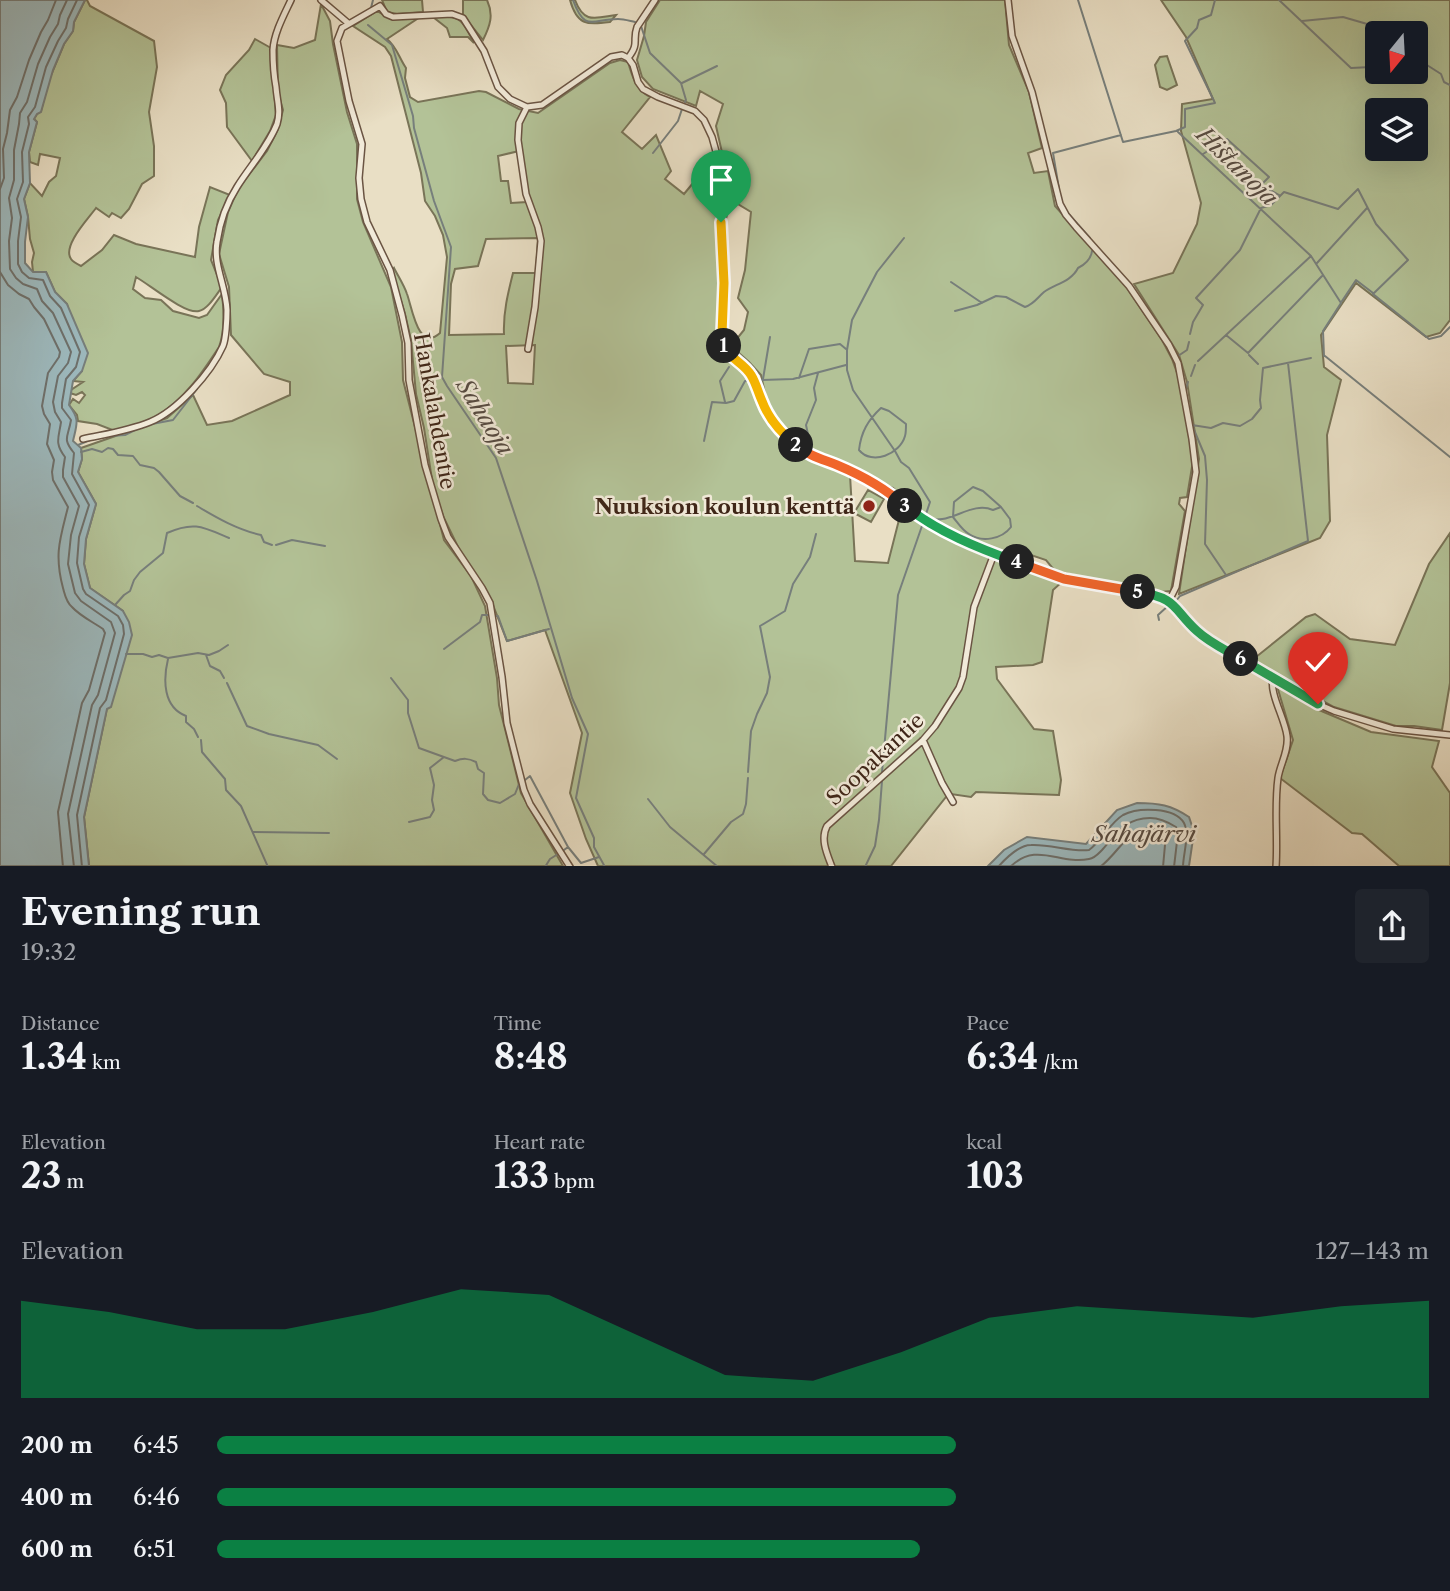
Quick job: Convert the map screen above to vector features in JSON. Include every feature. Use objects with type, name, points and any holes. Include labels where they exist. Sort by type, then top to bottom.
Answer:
[{"type":"street","points":[[83,439],[118,433],[159,418],[198,382],[224,344],[226,300],[216,253],[221,219],[237,187],[277,124],[279,108],[275,84],[274,42],[291,0]]},
{"type":"street","points":[[321,0],[348,23],[380,3],[386,14],[393,17],[452,14],[463,18],[484,51],[498,87],[510,99],[527,107],[542,105],[611,57],[622,55],[628,58],[643,89],[695,111],[712,137],[728,195],[721,228],[723,344],[727,352],[748,370],[772,422],[791,440],[808,454],[837,465],[889,493],[918,516],[963,541],[1064,579],[1148,594],[1169,601],[1205,638],[1318,704],[1393,729],[1450,735]]},
{"type":"street","points":[[628,58],[635,48],[637,27],[655,0]]},
{"type":"street","points":[[1008,0],[1012,36],[1035,102],[1059,204],[1138,298],[1174,355],[1180,371],[1196,472],[1176,587],[1169,601]]},
{"type":"street","name":"Hankalahdentie","points":[[348,23],[338,34],[337,49],[351,111],[362,144],[359,189],[367,222],[390,270],[402,315],[408,343],[410,380],[431,488],[448,537],[490,603],[507,723],[524,790],[530,804],[570,866]]},
{"type":"street","points":[[527,107],[519,123],[518,140],[528,201],[541,240],[528,349]]},
{"type":"street","name":"Soopakantie","points":[[832,866],[823,836],[827,826],[923,740],[959,688],[974,607],[994,554]]},
{"type":"street","points":[[1273,678],[1288,741],[1278,779],[1276,866]]},
{"type":"street","points":[[923,740],[953,802]]},
{"type":"green space","points":[[85,0],[90,6],[154,41],[157,67],[149,112],[154,146],[154,176],[142,184],[121,218],[112,213],[109,217],[96,208],[73,240],[69,254],[71,259],[81,266],[102,250],[114,235],[136,244],[195,257],[199,227],[210,187],[230,195],[218,220],[211,260],[222,287],[209,305],[202,310],[193,311],[136,277],[133,289],[145,298],[161,300],[173,311],[199,318],[207,315],[222,294],[224,321],[219,347],[192,385],[167,410],[147,421],[115,431],[78,421],[69,405],[73,399],[79,403],[85,395],[82,392],[76,395],[70,393],[83,382],[73,381],[82,371],[67,304],[55,292],[46,272],[33,272],[34,253],[24,199],[30,183],[42,196],[49,182],[56,176],[60,158],[40,154],[38,165],[30,162],[29,152],[37,122],[34,119],[41,111],[49,80]]},
{"type":"green space","points":[[382,0],[422,0],[423,12],[387,12]]},
{"type":"green space","points":[[463,0],[487,0],[490,20],[483,40],[463,15]]},
{"type":"green space","points":[[570,0],[575,0],[582,13],[591,18],[616,15],[610,22],[584,22],[579,19]]},
{"type":"green space","points":[[660,0],[1005,0],[1009,45],[1029,92],[1042,148],[1028,153],[1034,173],[1048,171],[1055,206],[1123,282],[1162,340],[1180,381],[1193,461],[1187,497],[1180,498],[1179,504],[1185,511],[1171,591],[1160,592],[1055,571],[1046,560],[1022,552],[1004,553],[983,546],[925,517],[893,488],[848,464],[815,453],[775,418],[766,398],[761,375],[731,346],[744,330],[748,312],[738,298],[745,270],[751,212],[733,201],[716,126],[723,104],[700,91],[696,106],[653,89],[642,77],[637,60],[646,22]]},
{"type":"green space","points":[[1161,0],[1450,0],[1450,320],[1440,333],[1426,337],[1356,283],[1321,335],[1324,367],[1341,380],[1327,435],[1330,521],[1320,538],[1179,594],[1199,459],[1187,382],[1179,355],[1134,284],[1173,273],[1197,224],[1201,203],[1181,131],[1182,104],[1213,99],[1186,37]]},
{"type":"green space","points":[[321,4],[330,21],[347,112],[357,144],[357,199],[363,222],[391,287],[402,342],[403,380],[444,540],[471,576],[485,606],[499,705],[521,793],[563,866],[89,866],[84,817],[107,708],[123,611],[90,588],[84,564],[86,539],[96,504],[78,472],[82,459],[81,448],[167,418],[193,395],[207,425],[232,421],[290,395],[290,382],[264,374],[231,335],[229,287],[219,254],[228,212],[238,189],[267,151],[278,129],[283,110],[278,92],[277,45],[294,48],[315,40]]},
{"type":"green space","points":[[377,11],[391,19],[417,19],[387,39],[406,68],[405,78],[410,97],[418,102],[479,91],[519,109],[538,113],[610,63],[620,60],[628,62],[638,87],[650,97],[622,132],[642,149],[656,135],[671,171],[665,179],[684,194],[712,160],[725,200],[717,227],[721,277],[717,344],[722,353],[749,379],[764,414],[786,442],[814,462],[850,475],[855,561],[888,563],[902,508],[936,531],[979,553],[1062,582],[1053,590],[1042,662],[996,667],[997,679],[1034,729],[1053,731],[1061,780],[1059,795],[976,792],[971,797],[951,794],[891,866],[598,866],[570,793],[582,733],[545,630],[507,641],[491,600],[461,553],[443,516],[433,486],[416,394],[411,340],[392,271],[394,268],[404,287],[421,333],[432,338],[440,333],[447,257],[443,235],[425,201],[421,173],[391,56],[385,47],[353,26]],"holes":[[[519,151],[527,202],[511,203],[508,181],[501,181],[498,156]],[[538,238],[536,273],[513,273],[505,311],[504,334],[449,335],[451,284],[455,269],[478,266],[486,239]],[[535,345],[533,384],[508,383],[506,346]]]},
{"type":"green space","points":[[433,17],[459,20],[474,43],[468,37],[450,37],[447,28]]},
{"type":"green space","points":[[255,39],[271,48],[276,115],[252,161],[227,127],[226,103],[220,90],[226,75],[249,50]]},
{"type":"green space","points":[[1167,56],[1177,85],[1167,90],[1160,87],[1155,65],[1160,57]]},
{"type":"green space","name":"Nuuksion koulun kenttä","points":[[868,490],[884,499],[871,522],[854,513]]},
{"type":"green space","points":[[1450,533],[1450,683],[1442,730],[1396,726],[1334,707],[1251,661],[1306,617],[1315,614],[1350,639],[1395,645],[1429,564]]},
{"type":"green space","points":[[1277,686],[1312,707],[1371,732],[1439,741],[1432,767],[1450,793],[1450,866],[1399,866],[1362,834],[1352,833],[1280,778],[1293,740]]},
{"type":"water","points":[[0,0],[85,0],[53,70],[41,112],[34,119],[37,122],[29,152],[30,183],[24,199],[28,217],[25,263],[33,272],[46,272],[55,292],[67,304],[88,353],[82,371],[73,381],[69,405],[77,422],[73,441],[81,448],[82,459],[78,472],[96,504],[86,539],[84,564],[90,588],[123,611],[132,635],[111,707],[107,709],[84,817],[89,866],[0,866]]},
{"type":"water","name":"Sahajärvi","points":[[1137,803],[1164,806],[1189,817],[1194,832],[1189,866],[988,866],[1004,850],[1027,837],[1086,844],[1117,810]]},
{"type":"waterway","name":"Sahaoja","points":[[371,8],[373,0]]},
{"type":"waterway","points":[[573,0],[581,17],[586,21],[618,19],[635,22]]},
{"type":"waterway","name":"Histanoja","points":[[1078,0],[1123,142],[1176,131],[1185,127],[1185,109],[1215,103],[1185,41],[1197,28],[1199,20],[1211,15],[1215,0]]},
{"type":"waterway","points":[[1279,0],[1351,68],[1365,67]]},
{"type":"waterway","points":[[1302,21],[1343,17],[1365,23]]},
{"type":"waterway","name":"Sahaoja","points":[[368,25],[392,45],[434,201],[451,247],[442,377],[496,458],[572,698],[588,734],[576,798],[594,838],[594,847],[604,866]]},
{"type":"waterway","points":[[641,26],[650,53],[681,83],[685,102]]},
{"type":"waterway","points":[[682,83],[717,66]]},
{"type":"waterway","points":[[1428,66],[1441,74],[1444,82],[1450,85]]},
{"type":"waterway","points":[[653,153],[678,121],[682,109]]},
{"type":"waterway","name":"Histanoja","points":[[1178,132],[1311,256],[1341,303],[1323,331],[1324,356]]},
{"type":"waterway","points":[[1059,189],[1053,153],[1121,135]]},
{"type":"waterway","points":[[1203,154],[1227,139],[1269,177],[1261,185],[1279,195]]},
{"type":"waterway","points":[[1190,334],[1193,322],[1203,305],[1196,298],[1240,250],[1261,208],[1271,205],[1284,192],[1338,209],[1358,189],[1376,224],[1408,260],[1373,294],[1429,339],[1441,336],[1450,327]]},
{"type":"waterway","points":[[1317,263],[1367,208]]},
{"type":"waterway","points":[[1066,211],[1090,238]]},
{"type":"waterway","points":[[904,238],[877,272],[852,320],[847,370],[853,390],[930,502],[925,517],[942,519],[951,517],[959,514],[967,511],[976,508],[993,510],[1001,507],[1010,519],[1011,527],[992,538],[974,537],[964,530],[953,517],[954,502],[973,487],[983,491],[1001,507]]},
{"type":"waterway","points":[[955,311],[996,296],[1028,306],[1044,292],[1071,277],[1087,261],[1092,251]]},
{"type":"waterway","points":[[1311,256],[1226,335],[1248,353],[1322,276]]},
{"type":"waterway","points":[[1342,301],[1356,280],[1373,293]]},
{"type":"waterway","points":[[951,282],[982,303]]},
{"type":"waterway","points":[[1198,361],[1226,335]]},
{"type":"waterway","points":[[763,379],[770,337]]},
{"type":"waterway","points":[[1178,356],[1187,350],[1189,342]]},
{"type":"waterway","points":[[799,378],[809,349],[840,344],[846,349]]},
{"type":"waterway","points":[[1249,355],[1258,364]]},
{"type":"waterway","points":[[1325,356],[1450,457]]},
{"type":"waterway","points":[[1192,425],[1211,428],[1223,423],[1240,426],[1252,419],[1261,408],[1263,368],[1311,358]]},
{"type":"waterway","points":[[1176,601],[1180,596],[1308,541],[1288,363]]},
{"type":"waterway","points":[[758,380],[793,379],[846,365]]},
{"type":"waterway","points":[[1191,376],[1195,365]]},
{"type":"waterway","points":[[725,402],[720,381],[729,367]]},
{"type":"waterway","points":[[810,444],[806,425],[816,400],[814,388],[818,373]]},
{"type":"waterway","points":[[704,441],[712,402],[734,401],[745,381],[750,381]]},
{"type":"waterway","points":[[1185,392],[1188,382]]},
{"type":"waterway","points":[[152,424],[173,420],[197,389]]},
{"type":"waterway","points":[[881,408],[906,424],[905,435],[892,453],[871,457],[859,450],[861,438],[872,417],[881,408]]},
{"type":"waterway","points":[[1192,425],[1205,456],[1205,544],[1226,575]]},
{"type":"waterway","points":[[109,436],[125,435],[137,429]]},
{"type":"waterway","points":[[78,445],[90,440]]},
{"type":"waterway","points":[[81,452],[92,449],[102,452],[108,448],[118,455],[133,456],[140,465],[154,468],[180,496],[193,503]]},
{"type":"waterway","points":[[197,506],[236,527],[261,535],[264,542],[272,545]]},
{"type":"waterway","points":[[882,772],[898,595],[923,523]]},
{"type":"waterway","points":[[115,605],[130,591],[140,572],[163,553],[167,533],[192,526],[229,538]]},
{"type":"waterway","points":[[748,772],[751,731],[767,693],[770,677],[760,626],[785,611],[793,584],[810,557],[816,534]]},
{"type":"waterway","points":[[276,545],[292,540],[325,546]]},
{"type":"waterway","points":[[1159,620],[1158,615],[1169,605]]},
{"type":"waterway","points":[[444,649],[480,622],[482,615],[489,615]]},
{"type":"waterway","points":[[496,616],[507,641],[549,629]]},
{"type":"waterway","points":[[126,654],[152,657],[159,655],[168,658],[198,653],[209,655],[228,645]]},
{"type":"waterway","points":[[206,655],[210,666],[220,671],[224,678]]},
{"type":"waterway","points":[[168,659],[165,684],[169,700],[178,712],[186,716],[186,722],[198,737]]},
{"type":"waterway","points":[[391,678],[408,700],[408,713],[419,748],[455,761],[466,759],[476,762],[478,769],[484,773],[483,794],[488,800],[500,803],[515,794],[519,784]]},
{"type":"waterway","points":[[227,683],[247,726],[318,745],[337,759]]},
{"type":"waterway","points":[[201,740],[202,752],[225,779],[226,790],[241,806],[268,866]]},
{"type":"waterway","points":[[409,822],[430,817],[434,810],[434,785],[430,768],[444,757]]},
{"type":"waterway","points":[[525,780],[530,776],[568,847]]},
{"type":"waterway","points":[[704,854],[731,822],[743,814],[748,778]]},
{"type":"waterway","points":[[865,866],[875,846],[882,781]]},
{"type":"waterway","points":[[648,799],[670,827],[717,866]]},
{"type":"waterway","points":[[253,832],[329,833]]},
{"type":"waterway","points":[[564,850],[568,847],[581,863],[599,857]]},
{"type":"waterway","points":[[546,866],[558,854]]},
{"type":"place","name":"Nuuksion koulun kenttä","points":[[869,506]]},
{"type":"route","points":[[721,222],[724,272],[723,344],[727,352],[752,376],[772,422],[808,454],[837,465],[889,493],[918,516],[980,548],[1064,579],[1165,599],[1174,604],[1205,638],[1318,704]]}]
